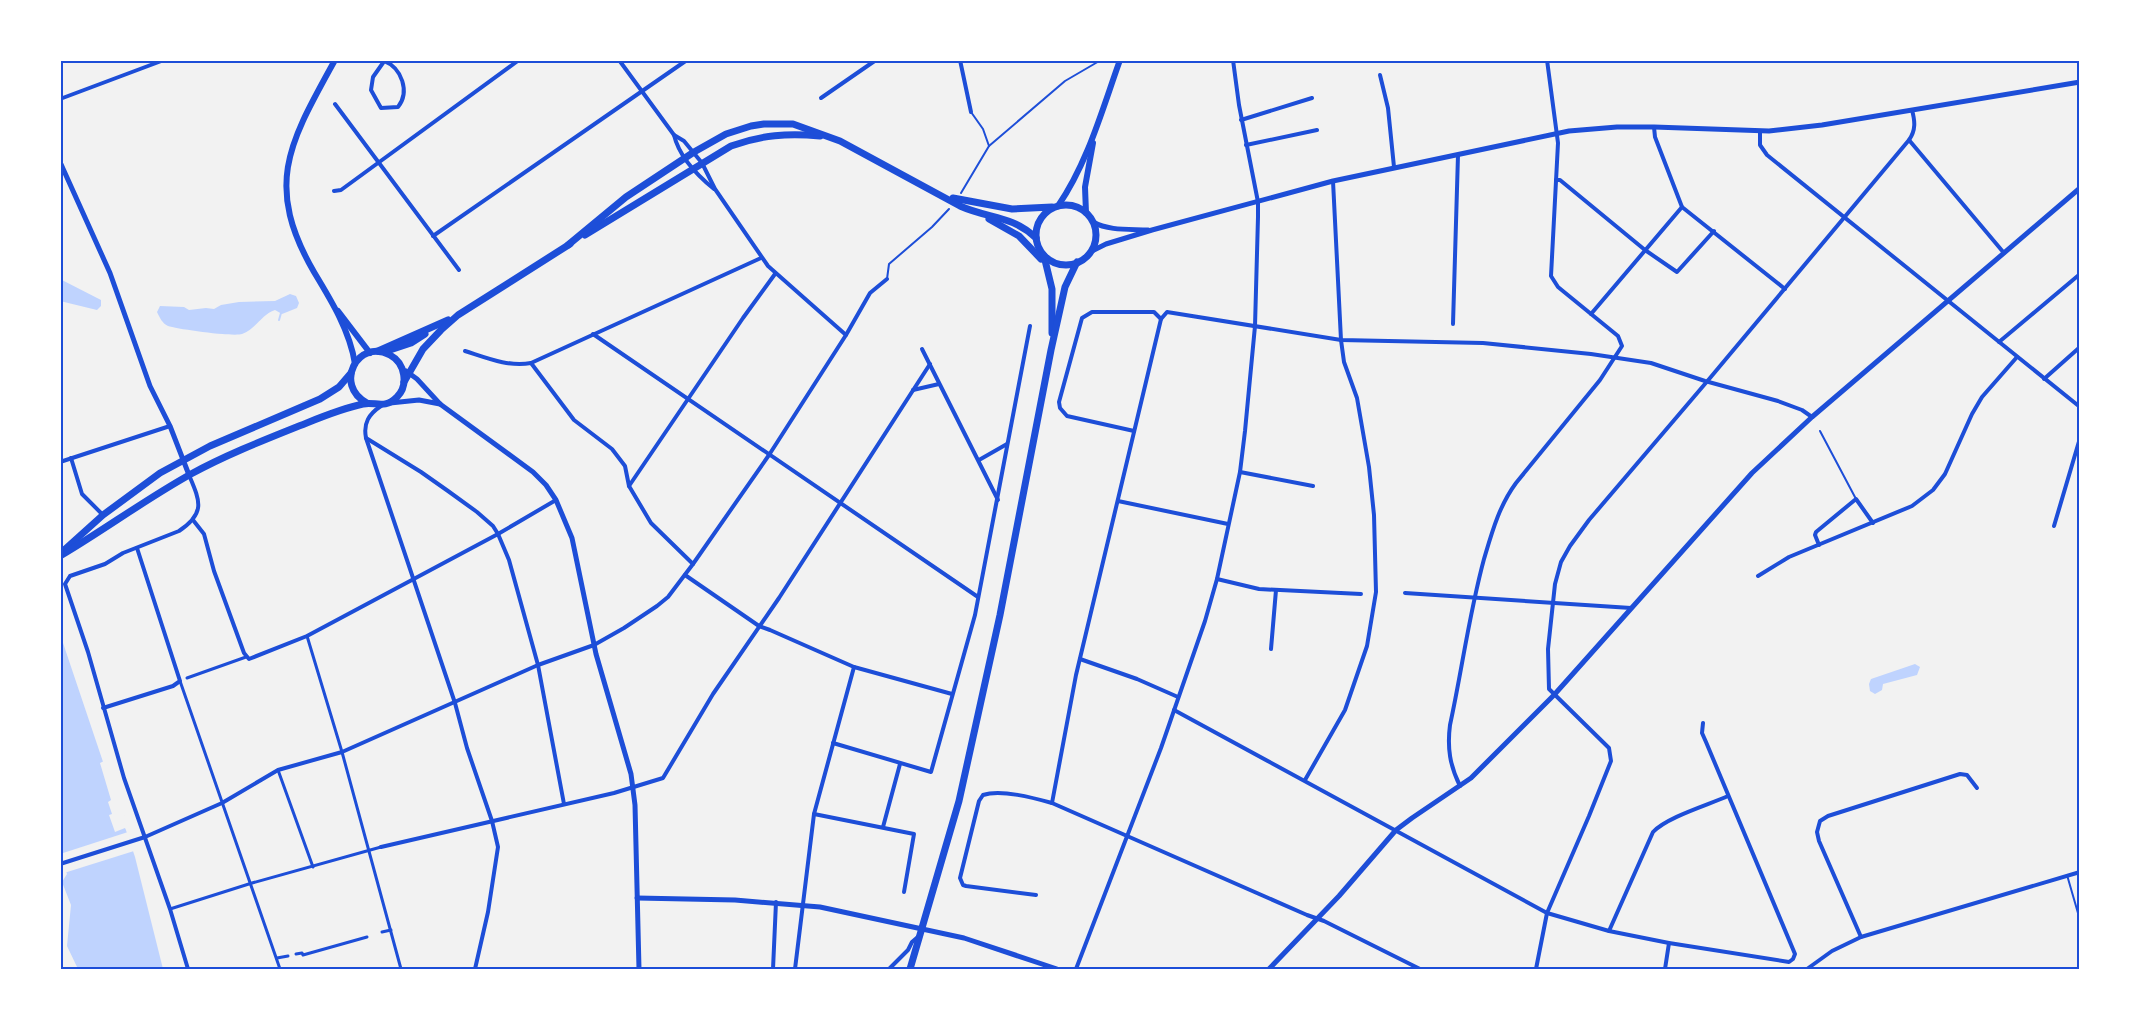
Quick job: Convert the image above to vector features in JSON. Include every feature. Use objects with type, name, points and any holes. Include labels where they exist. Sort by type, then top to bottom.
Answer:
[{"type":"highway","points":[[568,245],[626,197],[686,157],[726,134],[765,124],[793,124],[811,129],[860,151],[999,223],[1020,236],[1048,269]]},
{"type":"highway","points":[[60,555],[103,515],[151,479],[183,459],[320,399],[339,387],[361,357],[411,343],[731,146],[756,138],[789,134],[825,136]]},
{"type":"highway","points":[[910,969],[959,801],[973,740],[1065,287],[1077,262],[1090,252],[1095,236],[1093,222],[1086,213],[1075,206],[1012,209],[945,197]]},
{"type":"highway","points":[[1051,350],[1053,305],[1048,269],[1036,238],[1036,230],[1041,218],[1056,207]]},
{"type":"highway","points":[[975,212],[1015,222],[1036,238]]},
{"type":"highway","points":[[1044,256],[1060,264],[1077,262]]},
{"type":"highway","points":[[60,555],[189,475],[221,459],[300,425],[367,403],[385,404],[399,394],[423,348],[458,315]]},
{"type":"highway","points":[[377,352],[395,358],[402,368],[404,383]]},
{"type":"highway","points":[[351,373],[353,391],[367,403]]},
{"type":"main road","points":[[335,60],[295,136],[287,165],[286,195],[290,220],[301,249],[334,306],[353,353],[355,364]]},
{"type":"main road","points":[[1056,207],[1072,182],[1095,133],[1120,60]]},
{"type":"main road","points":[[1086,213],[1085,187],[1095,133]]},
{"type":"main road","points":[[334,306],[377,352]]},
{"type":"street","points":[[60,99],[164,60]]},
{"type":"street","points":[[384,60],[396,70],[403,81],[404,100],[398,107],[381,108],[371,90],[373,77],[384,60]]},
{"type":"street","points":[[334,191],[341,190],[519,60]]},
{"type":"street","points":[[619,60],[674,135],[693,168],[715,189]]},
{"type":"street","points":[[433,236],[687,60]]},
{"type":"street","points":[[821,98],[876,60]]},
{"type":"street","points":[[960,60],[971,112]]},
{"type":"street","points":[[1076,969],[1161,748],[1205,621],[1217,579],[1240,472],[1255,326],[1258,202],[1241,120],[1233,60]]},
{"type":"street","points":[[1460,786],[1449,759],[1448,740],[1473,598],[1492,534],[1508,495],[1533,460],[1621,351],[1622,341],[1558,287],[1551,276],[1558,133],[1547,60]]},
{"type":"street","points":[[1380,75],[1388,108],[1394,167]]},
{"type":"street","points":[[1090,252],[1107,244],[1152,230],[1333,181],[1558,133],[1617,127],[1760,131],[1822,125],[2080,82]]},
{"type":"street","points":[[1241,120],[1260,116],[1312,98]]},
{"type":"street","points":[[335,104],[459,270]]},
{"type":"street","points":[[1536,969],[1547,913],[1611,761],[1608,748],[1549,689],[1552,603],[1561,562],[1577,536],[1909,140],[1914,126],[1912,109]]},
{"type":"street","points":[[1654,127],[1655,136],[1682,207],[1785,289]]},
{"type":"street","points":[[1246,145],[1317,130]]},
{"type":"street","points":[[1760,131],[1760,145],[1767,155],[2080,408]]},
{"type":"street","points":[[674,135],[684,141],[702,163],[715,189],[761,258],[846,335]]},
{"type":"street","points":[[1909,140],[2004,253]]},
{"type":"street","points":[[1453,324],[1458,155]]},
{"type":"street","points":[[60,162],[106,265],[150,386],[170,426],[200,505],[193,520],[179,531],[123,553],[105,564],[70,576],[65,584],[88,652],[124,778],[171,909],[188,969]]},
{"type":"street","points":[[1556,180],[1560,180],[1645,250],[1677,272],[1714,231]]},
{"type":"street","points":[[1305,780],[1345,710],[1366,646],[1376,592],[1374,515],[1369,467],[1357,398],[1344,362],[1341,340],[1333,181]]},
{"type":"street","points":[[1269,969],[1396,830],[1460,786],[1484,766],[1554,695],[1752,473],[1812,417],[2080,188]]},
{"type":"street","points":[[1591,314],[1682,207]]},
{"type":"street","points":[[1093,222],[1101,227],[1115,229],[1152,230]]},
{"type":"street","points":[[465,351],[506,363],[520,365],[531,363],[761,258]]},
{"type":"street","points":[[629,486],[687,399],[776,274]]},
{"type":"street","points":[[1999,342],[2080,274]]},
{"type":"street","points":[[61,864],[145,837],[222,803],[278,770],[342,752],[538,665],[594,645],[661,603],[685,575],[769,455],[846,335],[870,293],[886,279]]},
{"type":"street","points":[[1134,431],[1067,416],[1060,408],[1059,402],[1082,318],[1092,312],[1154,312],[1161,319]]},
{"type":"street","points":[[1052,804],[1080,658],[1161,319],[1167,312],[1341,340],[1484,343],[1651,363],[1707,382],[1778,401],[1802,410],[1812,417]]},
{"type":"street","points":[[832,743],[932,772],[975,615],[1029,326]]},
{"type":"street","points":[[593,334],[978,597]]},
{"type":"street","points":[[2044,379],[2080,347]]},
{"type":"street","points":[[922,349],[998,500]]},
{"type":"street","points":[[1758,576],[1786,559],[1912,506],[1938,485],[1982,397],[2017,357]]},
{"type":"street","points":[[531,363],[574,420],[612,449],[625,466],[629,486],[651,523],[693,564]]},
{"type":"street","points":[[171,909],[252,883],[370,852],[381,847],[634,789],[663,778],[713,694],[779,598],[930,364]]},
{"type":"street","points":[[402,368],[410,373],[440,404],[534,472],[556,500],[572,538],[594,645],[634,789],[639,969]]},
{"type":"street","points":[[913,390],[939,384]]},
{"type":"street","points":[[440,404],[419,400],[385,404],[368,416],[365,432],[455,703],[467,748],[492,820],[498,847],[475,969]]},
{"type":"street","points":[[60,462],[170,426]]},
{"type":"street","points":[[366,438],[421,472],[494,526],[509,560],[538,665],[564,804]]},
{"type":"street","points":[[2054,526],[2080,438]]},
{"type":"street","points":[[979,460],[1008,443]]},
{"type":"street","points":[[71,458],[82,494],[103,515]]},
{"type":"street","points":[[1240,472],[1313,486]]},
{"type":"street","points":[[1819,545],[1816,532],[1856,499],[1874,523]]},
{"type":"street","points":[[187,678],[246,657],[252,658],[307,636],[498,534],[556,500]]},
{"type":"street","points":[[1118,501],[1228,524]]},
{"type":"street","points":[[193,520],[204,534],[214,571],[246,657]]},
{"type":"street","points":[[137,548],[180,681],[280,969]]},
{"type":"street","points":[[685,575],[759,626],[854,667],[952,694]]},
{"type":"street","points":[[1217,579],[1259,589],[1361,594]]},
{"type":"street","points":[[1271,650],[1276,590]]},
{"type":"street","points":[[1405,593],[1631,608]]},
{"type":"street","points":[[307,636],[342,752],[401,969]]},
{"type":"street","points":[[1080,658],[1178,697]]},
{"type":"street","points":[[795,969],[801,904],[806,888],[814,814],[854,667]]},
{"type":"street","points":[[103,708],[173,686],[180,681]]},
{"type":"street","points":[[1173,710],[1547,913],[1609,931],[1786,962],[1794,957],[1702,733],[1703,723]]},
{"type":"street","points":[[883,826],[900,764]]},
{"type":"street","points":[[278,770],[313,867]]},
{"type":"street","points":[[1861,937],[1819,841],[1817,832],[1820,821],[1828,816],[1960,774],[1967,776],[1977,788]]},
{"type":"street","points":[[1036,895],[966,886],[961,882],[960,878],[976,812],[983,795],[1007,794],[1052,804],[1324,921],[1420,969]]},
{"type":"street","points":[[1609,931],[1653,832],[1668,822],[1728,796]]},
{"type":"street","points":[[814,814],[914,834],[904,892]]},
{"type":"street","points":[[1807,969],[1832,951],[1861,937],[2080,872]]},
{"type":"street","points":[[637,898],[801,904],[921,932],[964,938],[1057,969]]},
{"type":"street","points":[[773,969],[776,902]]},
{"type":"street","points":[[382,932],[391,930]]},
{"type":"street","points":[[889,969],[908,950],[921,932]]},
{"type":"street","points":[[296,954],[302,952],[303,955],[367,937]]},
{"type":"street","points":[[1665,969],[1669,943]]},
{"type":"street","points":[[276,958],[288,956]]},
{"type":"lane","points":[[961,194],[989,146],[1065,81],[1101,60]]},
{"type":"lane","points":[[971,112],[983,129],[989,146]]},
{"type":"lane","points":[[886,279],[889,264],[933,227],[949,209]]},
{"type":"lane","points":[[1820,431],[1856,499]]},
{"type":"lane","points":[[2067,875],[2080,920]]},
{"type":"water","points":[[60,279],[101,300],[101,306],[97,310],[60,301]]},
{"type":"water","points":[[290,294],[296,296],[299,303],[297,308],[282,314],[275,310],[270,312],[251,329],[237,335],[168,326],[157,312],[160,306],[184,307],[189,310],[214,309],[221,305],[239,302],[275,301]]},
{"type":"water","points":[[60,634],[135,857],[163,969],[78,969],[67,946],[71,905],[62,882],[67,874],[60,856]]},
{"type":"water","points":[[1915,664],[1920,667],[1917,675],[1883,684],[1882,690],[1875,694],[1870,691],[1871,679]]},
{"type":"pier","points":[[104,761],[129,829],[127,830],[125,828],[115,832],[109,815],[112,814],[108,802],[111,800],[100,763]]},
{"type":"pier","points":[[128,832],[134,851],[64,873],[60,854]]},
{"type":"waterway","points":[[279,320],[281,313]]}]
